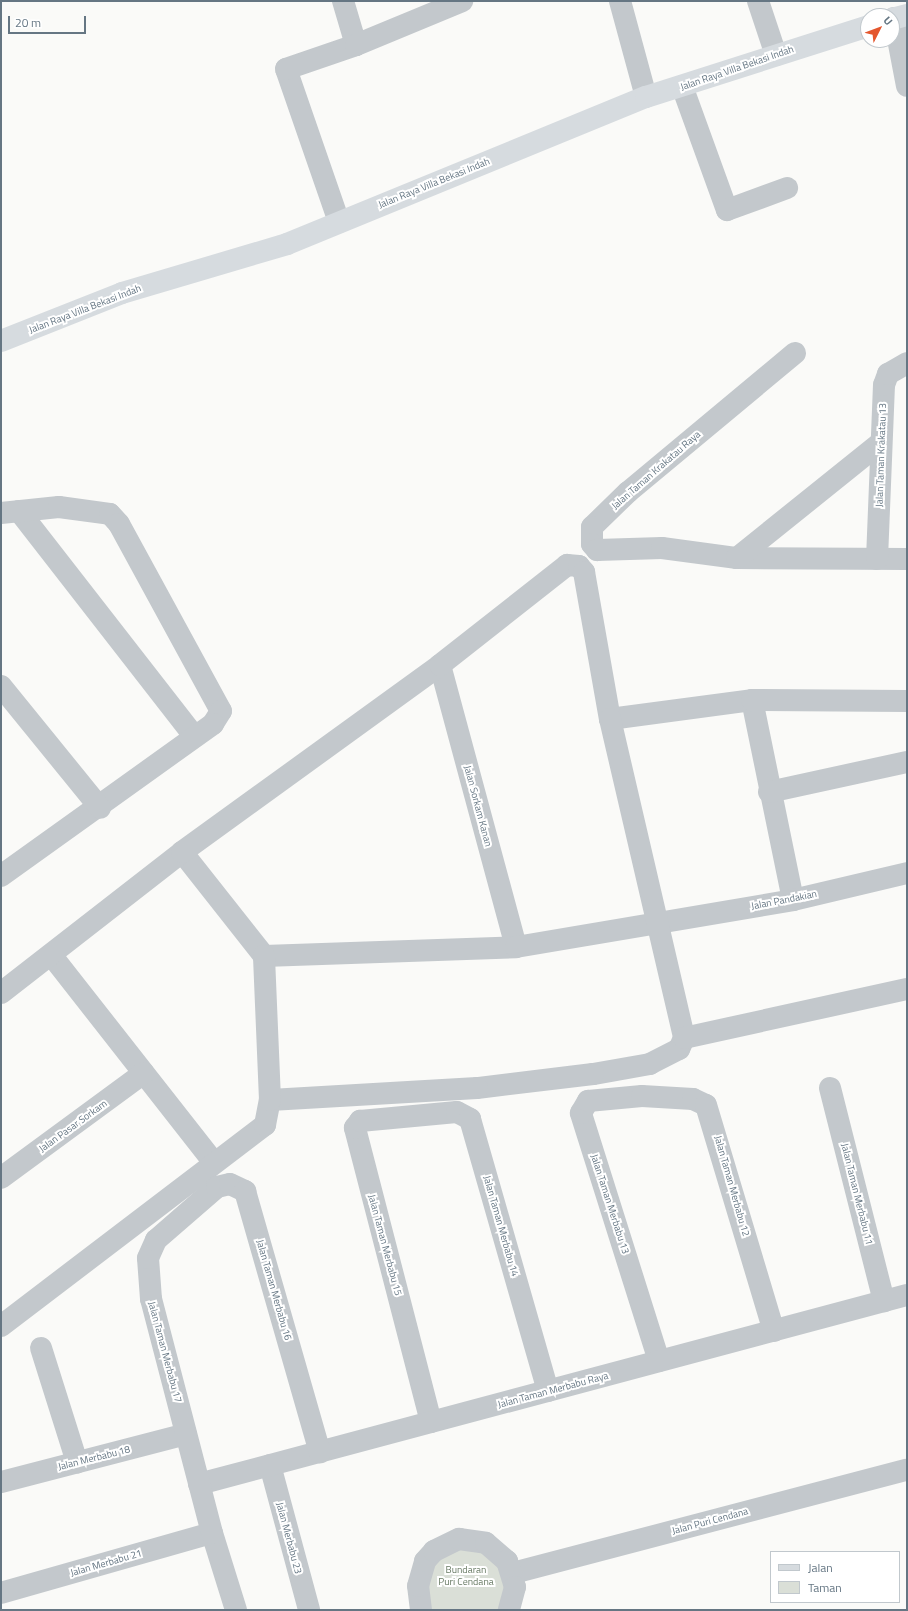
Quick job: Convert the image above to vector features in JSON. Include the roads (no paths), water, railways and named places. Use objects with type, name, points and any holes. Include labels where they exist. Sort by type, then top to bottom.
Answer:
[{"type":"main road","name":"Jalan Raya Villa Bekasi Indah","points":[[1,341],[122,293],[287,244],[646,97],[860,29]]},
{"type":"street","points":[[343,1],[356,45]]},
{"type":"street","points":[[339,222],[286,68],[356,45],[462,1]]},
{"type":"street","points":[[620,1],[646,97]]},
{"type":"street","points":[[758,1],[776,55]]},
{"type":"street","points":[[900,32],[907,86]]},
{"type":"street","points":[[682,86],[727,210],[787,188]]},
{"type":"street","name":"Jalan Taman Krakatau Raya","points":[[795,354],[628,492],[590,533],[597,550],[662,548],[737,558],[907,559]]},
{"type":"street","name":"Jalan Taman Krakatau 13","points":[[878,559],[879,444],[885,379],[893,370],[907,363]]},
{"type":"street","points":[[737,558],[879,444]]},
{"type":"street","points":[[1,876],[100,808],[194,736],[218,720],[219,702],[119,524],[110,514],[85,508],[10,512]]},
{"type":"street","points":[[10,512],[194,736]]},
{"type":"street","points":[[1,993],[52,956],[182,852],[440,665],[567,564],[573,564],[584,572],[610,719],[660,924],[684,1038],[679,1049],[661,1060],[593,1074],[477,1088],[270,1100]]},
{"type":"street","name":"Jalan Sorkam Kanan","points":[[440,665],[516,947]]},
{"type":"street","points":[[1,686],[100,808]]},
{"type":"street","points":[[610,719],[752,700],[907,701]]},
{"type":"street","points":[[752,700],[769,792],[792,900]]},
{"type":"street","points":[[769,792],[907,762]]},
{"type":"street","points":[[1,1326],[213,1161],[257,1134],[265,1126],[270,1100],[264,956],[182,852]]},
{"type":"street","name":"Jalan Pandakian","points":[[264,956],[516,947],[660,924],[792,900],[907,873]]},
{"type":"street","points":[[52,956],[213,1161]]},
{"type":"street","points":[[684,1038],[907,989]]},
{"type":"street","name":"Jalan Pasar Sorkam","points":[[1,1178],[144,1073]]},
{"type":"street","name":"Jalan Taman Merbabu 11","points":[[830,1088],[884,1301]]},
{"type":"street","name":"Jalan Taman Merbabu 12","points":[[642,1096],[699,1100],[709,1111],[774,1331]]},
{"type":"street","name":"Jalan Taman Merbabu 13","points":[[642,1096],[588,1101],[581,1109],[659,1361]]},
{"type":"street","name":"Jalan Taman Merbabu 14","points":[[412,1114],[462,1112],[470,1118],[548,1391]]},
{"type":"street","name":"Jalan Taman Merbabu 15","points":[[412,1114],[360,1121],[355,1128],[431,1422]]},
{"type":"street","name":"Jalan Taman Merbabu 16","points":[[190,1210],[217,1187],[230,1184],[240,1186],[245,1191],[320,1452]]},
{"type":"street","name":"Jalan Taman Merbabu 17","points":[[190,1210],[156,1240],[148,1258],[151,1299],[212,1533],[236,1610]]},
{"type":"street","name":"Jalan Taman Merbabu Raya","points":[[199,1484],[907,1295]]},
{"type":"street","points":[[41,1348],[77,1462]]},
{"type":"street","name":"Jalan Merbabu 18","points":[[1,1482],[186,1434]]},
{"type":"street","name":"Jalan Merbabu 23","points":[[270,1465],[309,1610]]},
{"type":"street","name":"Jalan Puri Cendana","points":[[513,1573],[907,1470]]},
{"type":"street","name":"Jalan Merbabu 21","points":[[1,1593],[212,1533]]},
{"type":"street","points":[[421,1610],[420,1574],[434,1550],[446,1543],[459,1539],[486,1543],[507,1561],[513,1573],[515,1587],[509,1610]]},
{"type":"park label","name":"Bundaran Puri Cendana","points":[[466,1574]]}]
